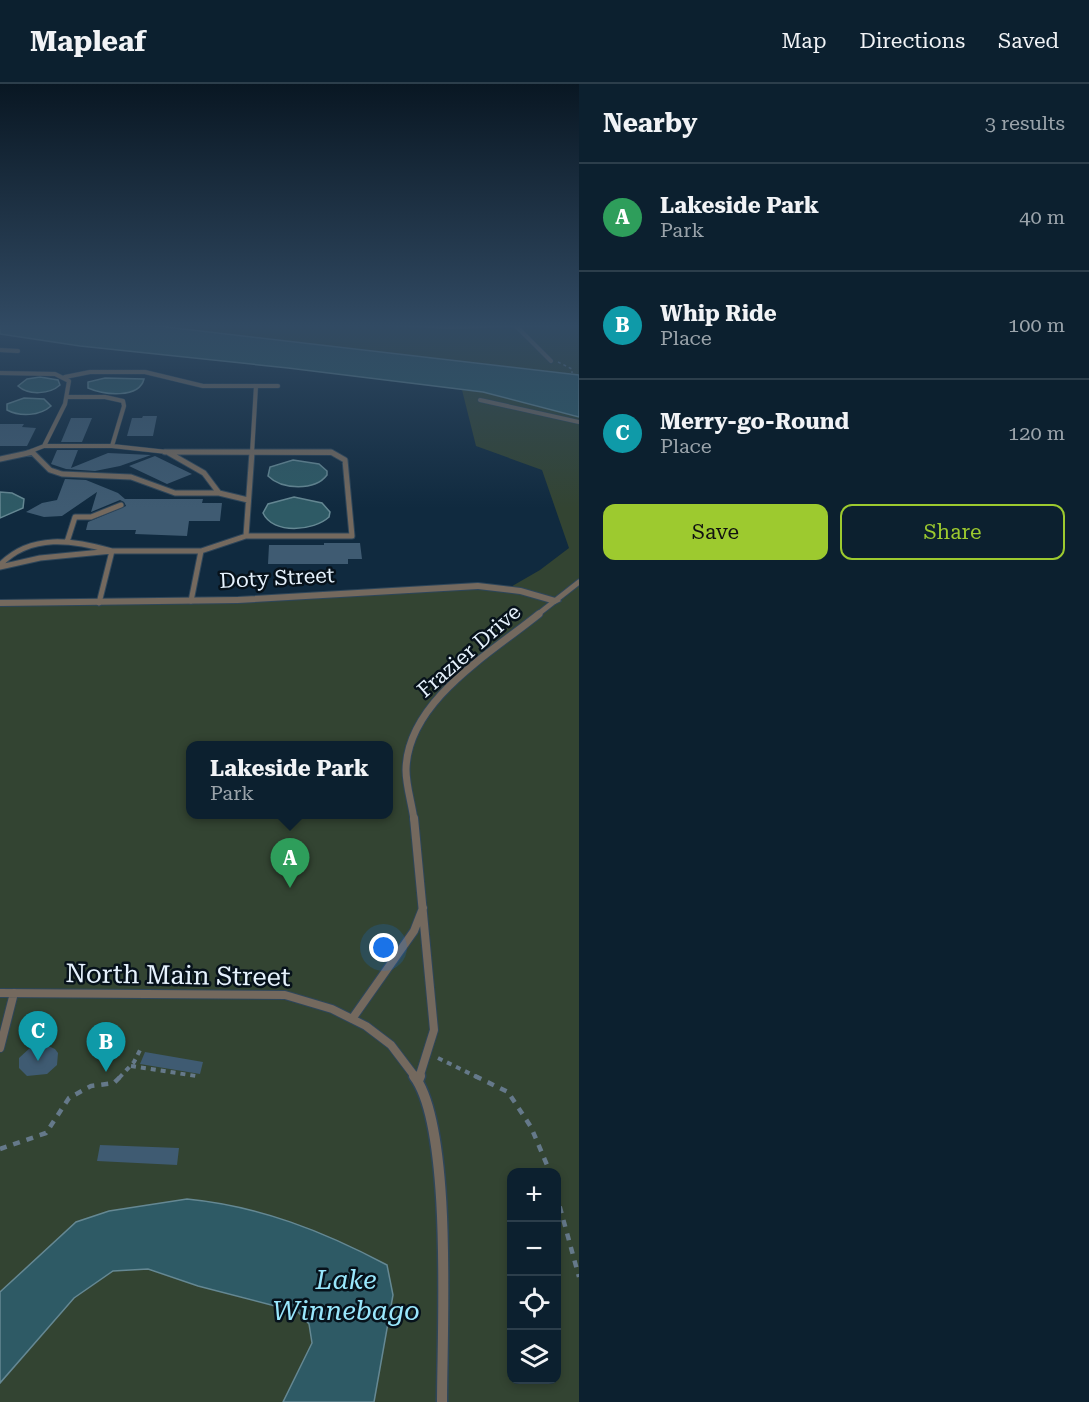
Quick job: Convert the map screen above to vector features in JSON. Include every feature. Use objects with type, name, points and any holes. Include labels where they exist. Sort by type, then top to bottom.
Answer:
[{"type":"street","name":"Doty Street","points":[[0,603],[191,601],[478,586],[521,591],[555,601]]},
{"type":"lane","points":[[44,447],[67,397],[70,386]]},
{"type":"lane","points":[[240,386],[278,386]]},
{"type":"lane","points":[[246,536],[256,386]]},
{"type":"lane","points":[[67,397],[105,397],[123,401],[124,406],[112,446]]},
{"type":"lane","points":[[480,400],[579,422]]},
{"type":"lane","points":[[0,459],[44,447],[112,446],[167,452],[319,450],[340,455],[345,460],[352,536],[246,536],[201,551],[112,550],[40,558],[0,566]]},
{"type":"lane","points":[[32,452],[51,470],[62,474],[131,477],[174,493],[219,493],[248,500]]},
{"type":"lane","points":[[167,452],[198,467],[212,477],[219,493]]},
{"type":"lane","points":[[67,542],[75,517],[91,517],[121,505]]},
{"type":"lane","points":[[0,566],[16,551],[29,546],[83,542],[112,550]]},
{"type":"lane","points":[[99,603],[112,550]]},
{"type":"lane","points":[[191,601],[201,551]]},
{"type":"lane","name":"Frazier Drive","points":[[418,1081],[434,1030],[417,836],[406,770],[414,731],[425,711],[441,693],[579,582]]},
{"type":"lane","name":"Frazier Drive","points":[[352,1019],[414,931],[424,906]]},
{"type":"lane","name":"North Main Street","points":[[0,993],[265,993],[308,1000],[352,1019],[391,1045],[418,1081],[429,1105],[439,1166],[442,1402]]},
{"type":"lane","points":[[0,1048],[14,993]]},
{"type":"path","points":[[0,1149],[46,1133],[53,1126],[65,1102],[74,1094],[91,1086],[114,1083],[131,1066],[140,1050]]},
{"type":"path","points":[[435,1056],[508,1092],[531,1126],[548,1168]]},
{"type":"path","points":[[131,1066],[196,1076]]},
{"type":"path","points":[[561,1211],[579,1277]]},
{"type":"shaded area","points":[[462,390],[483,392],[579,417],[579,1402],[374,1402],[393,1295],[76,1222],[0,1292],[0,603],[130,603],[459,587],[507,589],[540,570],[569,548],[542,470],[476,446]]},
{"type":"shaded area","points":[[148,1269],[198,1286],[298,1312],[310,1324],[312,1343],[283,1402],[0,1402],[0,1383],[74,1298],[113,1271]]},
{"type":"water","points":[[19,386],[59,386],[39,393]]},
{"type":"water","points":[[88,386],[140,386],[135,390],[120,394],[88,388]]},
{"type":"water","points":[[430,386],[579,386],[579,417],[483,392]]},
{"type":"water","points":[[24,398],[44,399],[51,406],[41,412],[30,414],[18,414],[7,410],[7,404]]},
{"type":"water","points":[[293,460],[319,464],[327,471],[327,475],[315,484],[298,487],[281,484],[268,476],[270,467]]},
{"type":"water","points":[[0,492],[12,493],[24,499],[23,508],[0,518]]},
{"type":"water","points":[[294,497],[322,503],[330,512],[329,517],[314,525],[294,529],[275,525],[263,513],[268,504]]},
{"type":"water","name":"Lake Winnebago","points":[[187,1199],[240,1207],[290,1222],[339,1241],[387,1265],[393,1295],[374,1402],[283,1402],[312,1343],[309,1324],[298,1312],[198,1286],[148,1269],[113,1271],[74,1298],[0,1383],[0,1292],[76,1222],[109,1211]]},
{"type":"building","points":[[157,416],[153,436],[127,436],[132,418]]},
{"type":"building","points":[[71,418],[92,418],[82,442],[61,442]]},
{"type":"building","points":[[0,424],[24,424],[22,427],[36,428],[27,446],[0,446]]},
{"type":"building","points":[[57,450],[78,450],[71,468],[108,453],[151,455],[120,466],[95,471],[66,469],[51,464]]},
{"type":"building","points":[[155,456],[192,474],[167,484],[129,466]]},
{"type":"building","points":[[65,479],[86,480],[118,493],[125,499],[203,499],[202,503],[222,503],[220,521],[189,521],[187,536],[135,534],[136,530],[86,530],[88,522],[126,506],[120,500],[91,512],[97,492],[62,516],[44,517],[26,512],[42,503],[57,500]]},
{"type":"building","points":[[324,543],[360,543],[362,559],[348,559],[348,564],[268,564],[269,545],[324,545]]},
{"type":"building","points":[[44,1044],[58,1053],[57,1065],[47,1074],[27,1076],[19,1068],[19,1058],[32,1046]]},
{"type":"building","points":[[145,1052],[203,1062],[200,1074],[140,1064]]},
{"type":"building","points":[[100,1145],[179,1148],[177,1165],[97,1161]]},
{"type":"place","name":"Lakeside Park","points":[[290,888]]},
{"type":"place","name":"Merry-go-Round","points":[[38,1061]]},
{"type":"place","name":"Whip Ride","points":[[106,1072]]}]
